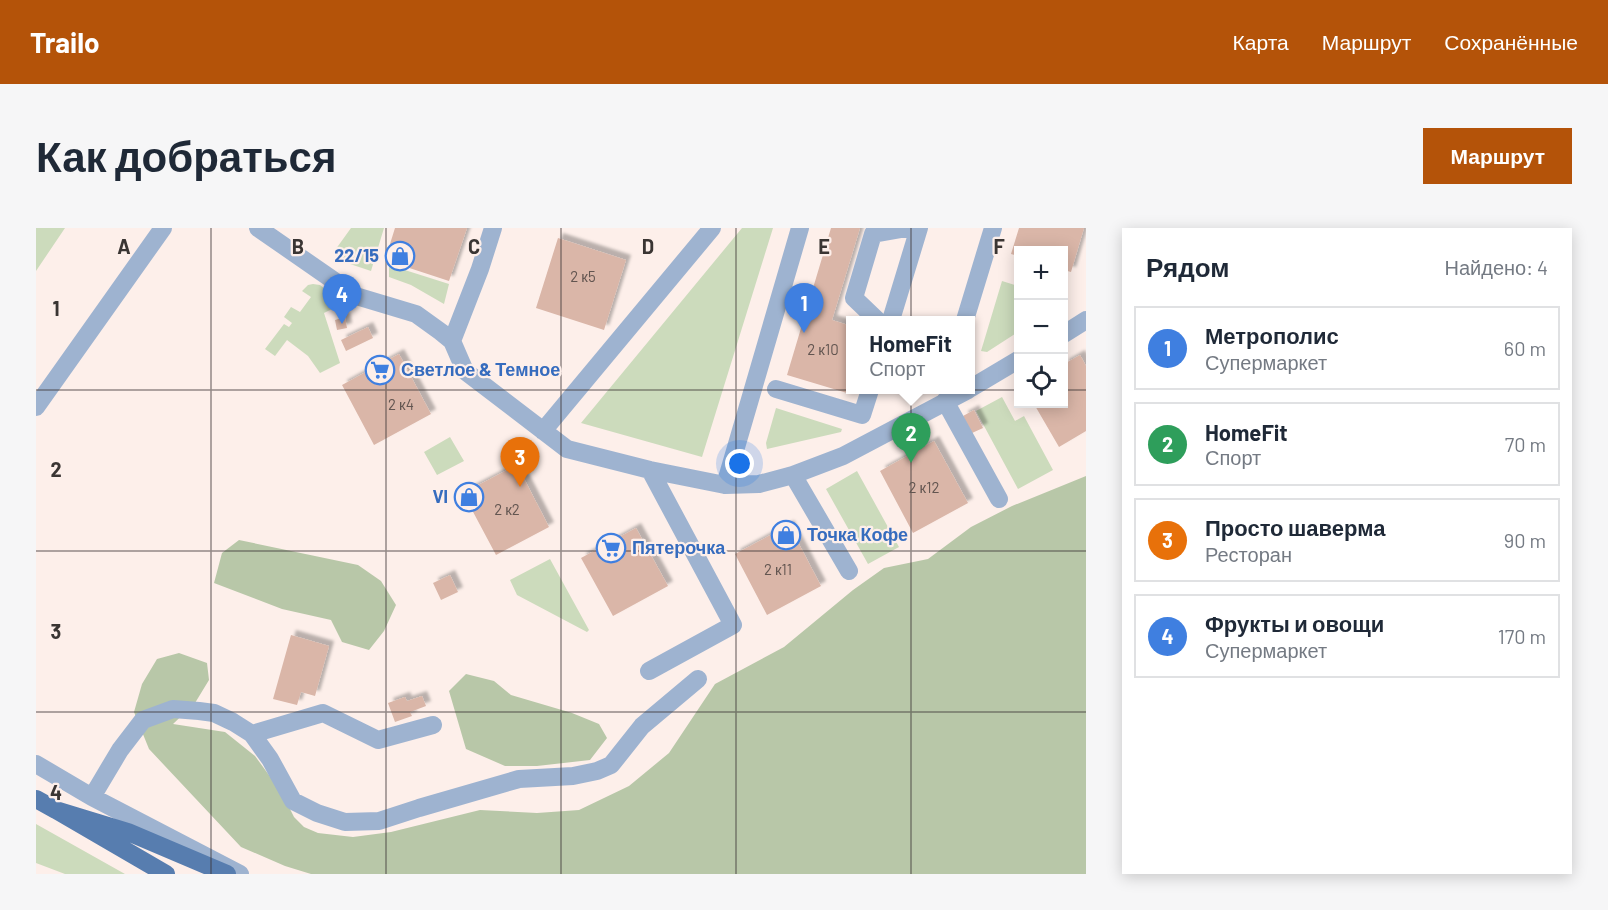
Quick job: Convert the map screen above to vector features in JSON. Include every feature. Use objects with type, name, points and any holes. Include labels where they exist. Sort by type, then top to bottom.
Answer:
[{"type":"main road","points":[[36,799],[166,874]]},
{"type":"main road","points":[[56,810],[128,832],[227,874]]},
{"type":"lane","points":[[36,406],[163,228]]},
{"type":"lane","points":[[258,228],[356,296],[416,314],[452,341],[465,371],[567,449],[650,470],[725,485],[759,484],[794,475],[843,456],[957,394]]},
{"type":"lane","points":[[452,341],[493,228]]},
{"type":"lane","points":[[543,431],[712,228]]},
{"type":"lane","points":[[725,485],[800,228]]},
{"type":"lane","points":[[872,316],[854,298],[873,234],[907,228]]},
{"type":"lane","points":[[893,316],[919,228]]},
{"type":"lane","points":[[967,316],[993,228]]},
{"type":"lane","points":[[1068,331],[1086,320]]},
{"type":"lane","points":[[975,384],[1014,362]]},
{"type":"lane","points":[[776,388],[862,415]]},
{"type":"lane","points":[[865,444],[859,429],[869,394]]},
{"type":"lane","points":[[959,394],[999,499]]},
{"type":"lane","points":[[649,672],[733,625],[650,470]]},
{"type":"lane","points":[[794,475],[849,571]]},
{"type":"lane","points":[[92,797],[120,750],[143,720],[173,709],[199,711],[214,713],[252,734],[270,759],[292,801],[317,813],[345,822],[379,821],[519,779],[573,776],[611,765],[642,726],[698,679]]},
{"type":"lane","points":[[252,734],[323,712],[378,740],[433,725]]},
{"type":"lane","points":[[36,764],[92,797],[240,874]]},
{"type":"green space","points":[[36,228],[65,228],[36,271]]},
{"type":"green space","points":[[351,228],[384,228],[371,271],[350,264],[333,253]]},
{"type":"green space","points":[[742,228],[773,228],[702,457],[581,423]]},
{"type":"green space","points":[[389,265],[449,284],[444,304],[411,285],[389,277]]},
{"type":"green space","points":[[1002,281],[1014,285],[1014,335],[987,352],[981,351]]},
{"type":"green space","points":[[308,285],[320,285],[330,293],[332,309],[324,313],[340,363],[320,373],[308,356],[287,340],[275,356],[265,349],[284,324],[289,327],[292,323],[284,317],[291,307],[300,312],[311,297],[302,291]]},
{"type":"green space","points":[[1002,397],[1015,421],[1024,416],[1053,470],[1018,489],[976,411]]},
{"type":"green space","points":[[776,408],[842,429],[841,432],[767,449],[766,443]]},
{"type":"green space","points":[[450,437],[464,461],[437,475],[424,452]]},
{"type":"green space","points":[[857,471],[899,547],[868,564],[826,489]]},
{"type":"green space","points":[[1086,476],[1086,874],[311,874],[285,866],[241,847],[149,749],[134,712],[142,684],[157,659],[179,653],[207,663],[209,680],[195,703],[173,724],[225,732],[255,756],[282,793],[294,817],[304,827],[318,833],[353,837],[391,832],[480,810],[537,813],[579,810],[629,786],[669,753],[715,684],[784,647],[853,590],[884,568],[928,559],[971,527],[1012,506]]},
{"type":"green space","points":[[239,540],[358,565],[381,581],[396,605],[384,631],[369,650],[342,642],[331,620],[282,609],[214,583],[222,553]]},
{"type":"green space","points":[[550,559],[589,630],[587,632],[517,595],[510,580]]},
{"type":"green space","points":[[466,674],[494,681],[511,695],[572,713],[599,724],[607,738],[590,760],[537,766],[505,766],[466,749],[449,691]]},
{"type":"green space","points":[[36,824],[125,874],[65,874],[36,863]]},
{"type":"building","points":[[395,228],[467,228],[449,281],[385,260]]},
{"type":"building","points":[[831,228],[860,228],[832,320],[846,324],[846,393],[787,375]]},
{"type":"building","points":[[1019,228],[1084,228],[1071,272],[1068,271],[1068,246],[1014,246],[1014,255],[1011,254]]},
{"type":"building","points":[[558,238],[626,260],[604,330],[536,308]]},
{"type":"building","points":[[345,317],[347,328],[337,330],[335,320]]},
{"type":"building","points":[[368,327],[373,338],[346,351],[341,340]]},
{"type":"building","points":[[399,354],[431,414],[374,445],[342,385]]},
{"type":"building","points":[[1080,355],[1086,366],[1086,431],[1059,447],[1036,408],[1068,408],[1068,362]]},
{"type":"building","points":[[974,410],[983,428],[972,433],[963,416]]},
{"type":"building","points":[[934,441],[968,503],[913,533],[880,471]]},
{"type":"building","points":[[517,465],[549,527],[496,555],[463,493]]},
{"type":"building","points":[[789,525],[821,586],[767,615],[735,554]]},
{"type":"building","points":[[636,528],[668,586],[613,616],[581,558]]},
{"type":"building","points":[[450,575],[458,592],[441,600],[433,583]]},
{"type":"building","points":[[291,635],[329,646],[315,696],[301,692],[297,705],[273,699]]},
{"type":"building","points":[[422,696],[426,706],[410,712],[412,716],[395,722],[388,703],[405,697],[407,701]]},
{"type":"place","name":"22/15","points":[[400,256]]},
{"type":"place","name":"Фрукты и овощи","points":[[342,324]]},
{"type":"place","name":"Метрополис","points":[[804,333]]},
{"type":"place","name":"Светлое & Темное","points":[[380,370]]},
{"type":"place","name":"HomeFit","points":[[911,463]]},
{"type":"place","name":"Просто шаверма","points":[[520,487]]},
{"type":"place","name":"Vl","points":[[469,497]]},
{"type":"place","name":"Точка Кофе","points":[[786,535]]},
{"type":"place","name":"Пятерочка","points":[[611,548]]}]
